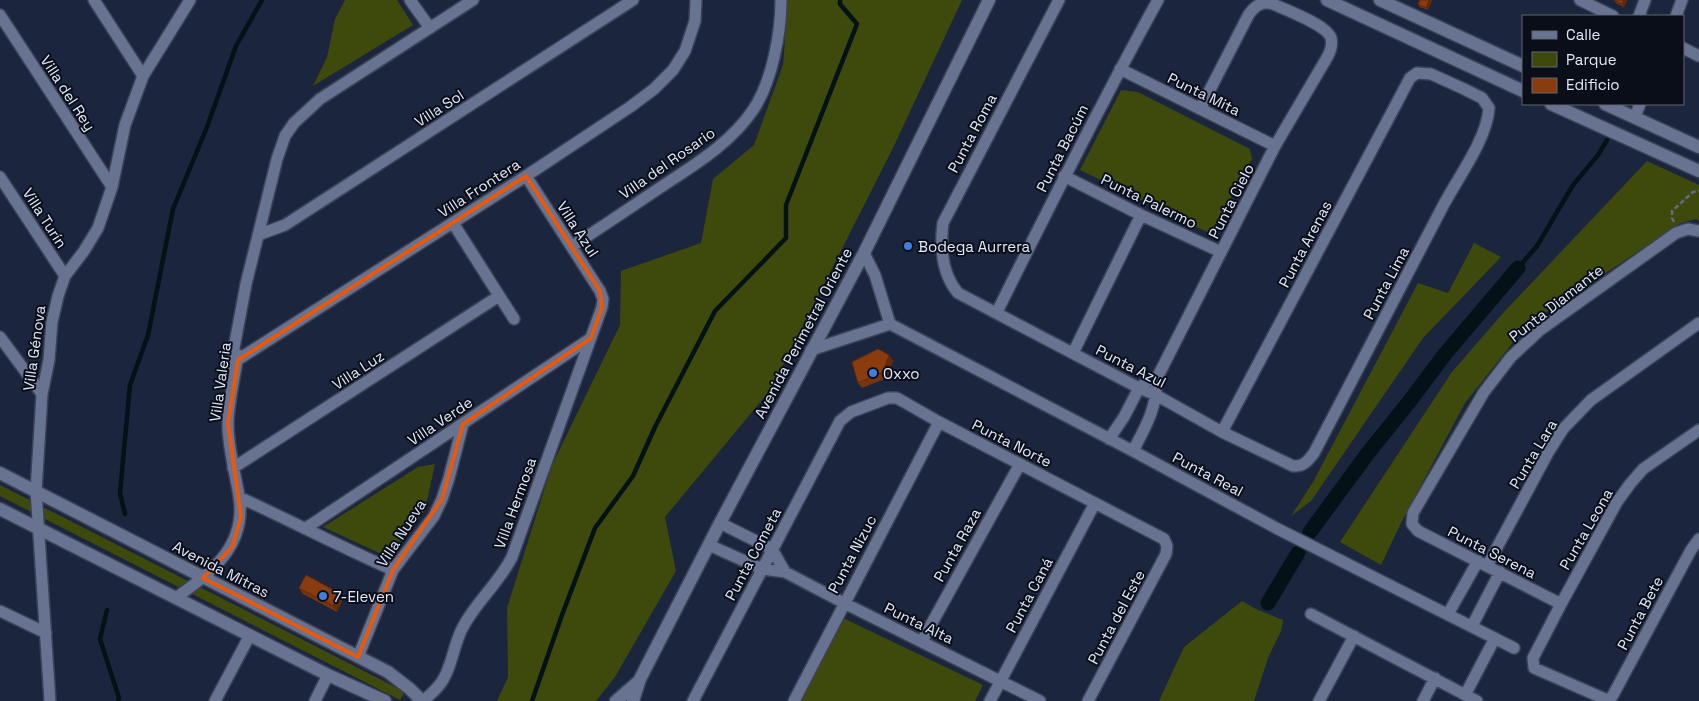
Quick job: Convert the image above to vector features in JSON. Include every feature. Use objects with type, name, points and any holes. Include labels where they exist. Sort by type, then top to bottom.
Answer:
[{"type":"street","points":[[94,0],[143,76]]},
{"type":"street","name":"Villa Génova","points":[[50,701],[36,492],[42,394],[49,360],[52,322],[65,276],[98,228],[112,187],[125,125],[143,76],[190,0]]},
{"type":"street","points":[[410,0],[430,28]]},
{"type":"street","name":"Villa Valeria","points":[[177,597],[203,578],[220,561],[232,546],[238,531],[241,516],[228,422],[234,362],[258,235],[276,159],[285,136],[294,123],[320,100],[473,0]]},
{"type":"street","name":"Villa Sol","points":[[258,235],[285,225],[633,0]]},
{"type":"street","name":"Villa Frontera","points":[[234,362],[526,176],[654,89],[673,70],[684,51],[695,21],[696,0]]},
{"type":"street","name":"Villa del Rosario","points":[[572,246],[716,149],[753,110],[762,94],[769,74],[778,33],[781,0]]},
{"type":"street","name":"Avenida Perimetral Oriente","points":[[633,701],[640,679],[811,350],[864,253],[989,0]]},
{"type":"street","name":"Punta Roma","points":[[952,287],[947,278],[942,249],[943,223],[1059,0]]},
{"type":"street","name":"Punta Bacúm","points":[[997,312],[1064,176],[1158,0]]},
{"type":"street","points":[[1327,0],[1522,90]]},
{"type":"street","points":[[1380,0],[1522,66]]},
{"type":"street","points":[[1580,0],[1611,15]]},
{"type":"street","points":[[1639,15],[1645,0]]},
{"type":"street","points":[[1676,15],[1682,0]]},
{"type":"street","name":"Punta Cielo","points":[[1133,451],[1151,417],[1156,395],[1157,378],[1276,146],[1330,53],[1331,38],[1316,25],[1273,4],[1258,4],[1249,14],[1200,109]]},
{"type":"street","name":"Villa del Rey","points":[[0,15],[112,187]]},
{"type":"street","points":[[1684,48],[1699,56]]},
{"type":"street","name":"Punta Mita","points":[[1120,69],[1276,146]]},
{"type":"street","name":"Punta Lima","points":[[1300,467],[1314,453],[1446,201],[1484,133],[1489,118],[1489,108],[1482,98],[1431,74],[1417,73]]},
{"type":"street","name":"Punta Arenas","points":[[1222,432],[1410,78],[1417,73]]},
{"type":"street","points":[[1553,105],[1699,171]]},
{"type":"street","points":[[1608,105],[1699,147]]},
{"type":"street","points":[[1635,117],[1640,105]]},
{"type":"street","name":"Villa Azul","points":[[526,176],[572,246],[603,298]]},
{"type":"street","name":"Punta Palermo","points":[[1064,176],[1140,215],[1221,252]]},
{"type":"street","name":"Villa Turín","points":[[0,177],[65,276]]},
{"type":"street","points":[[1073,353],[1140,215]]},
{"type":"street","points":[[453,223],[514,319]]},
{"type":"street","points":[[1680,231],[1688,229],[1699,231]]},
{"type":"street","name":"Punta Diamante","points":[[1412,524],[1413,513],[1484,392],[1511,357],[1526,342],[1569,309],[1680,231]]},
{"type":"street","points":[[811,350],[890,324],[875,275],[864,253]]},
{"type":"street","name":"Punta Azul","points":[[952,287],[958,294],[997,312],[1139,388],[1156,395],[1222,432],[1293,466],[1300,467]]},
{"type":"street","name":"Villa Luz","points":[[233,468],[499,296]]},
{"type":"street","name":"Villa Hermosa","points":[[423,701],[436,690],[444,679],[462,628],[505,570],[512,557],[602,307],[603,298]]},
{"type":"street","name":"Punta Lara","points":[[1448,614],[1483,563],[1563,428],[1591,400],[1699,323]]},
{"type":"street","name":"Punta Real","points":[[890,324],[1276,528],[1514,648]]},
{"type":"street","points":[[0,337],[42,394]]},
{"type":"street","name":"Villa Verde","points":[[306,528],[591,338]]},
{"type":"street","name":"Villa Valeria","points":[[228,381],[234,362]]},
{"type":"street","points":[[1109,439],[1124,417],[1139,388],[1148,381],[1157,378]]},
{"type":"street","name":"Punta Norte","points":[[840,421],[851,412],[888,398],[897,398],[939,422],[1164,539],[1167,546]]},
{"type":"street","name":"Punta Cometa","points":[[693,701],[840,421]]},
{"type":"street","name":"Punta Nizuc","points":[[794,701],[939,422]]},
{"type":"street","name":"Villa Nueva","points":[[358,657],[393,570],[434,516],[449,478],[463,424]]},
{"type":"street","name":"Punta Leona","points":[[1534,668],[1533,658],[1617,502],[1643,469],[1699,430]]},
{"type":"street","name":"Punta Raza","points":[[922,641],[1020,464]]},
{"type":"street","name":"Avenida Mitras","points":[[0,473],[394,676],[423,701]]},
{"type":"street","points":[[239,497],[393,570]]},
{"type":"street","name":"Punta Caná","points":[[990,701],[1095,503]]},
{"type":"street","points":[[0,509],[328,675],[385,701]]},
{"type":"street","points":[[720,524],[772,549],[785,572]]},
{"type":"street","name":"Punta Serena","points":[[1412,524],[1418,531],[1561,604]]},
{"type":"street","name":"Punta Bete","points":[[1534,668],[1605,699],[1610,699],[1691,550],[1699,539]]},
{"type":"street","name":"Punta Alta","points":[[709,545],[762,569],[785,572],[1040,701]]},
{"type":"street","name":"Punta del Este","points":[[1088,701],[1163,560],[1167,546]]},
{"type":"street","points":[[1472,626],[1500,572]]},
{"type":"street","points":[[0,611],[46,633]]},
{"type":"street","points":[[1311,614],[1478,701]]},
{"type":"street","points":[[215,701],[250,635]]},
{"type":"street","points":[[1319,701],[1354,636]]},
{"type":"street","points":[[1466,695],[1495,638]]},
{"type":"street","points":[[315,701],[328,675]]},
{"type":"street","points":[[1423,701],[1435,678]]},
{"type":"street","name":"Avenida Perimetral Oriente","points":[[616,701],[640,679]]},
{"type":"path","points":[[1680,231],[1672,218],[1672,210],[1694,192],[1699,191]]},
{"type":"highlighted area","points":[[526,176],[600,291],[602,307],[591,338],[463,424],[442,499],[393,570],[358,657],[203,578],[232,547],[241,517],[228,423],[238,360]]},
{"type":"green space","points":[[345,0],[397,0],[413,25],[313,86],[327,57],[335,19]]},
{"type":"green space","points":[[788,0],[962,0],[893,148],[771,389],[665,517],[676,571],[615,677],[596,701],[497,701],[508,677],[507,608],[552,465],[620,325],[621,271],[701,243],[713,179],[754,145],[783,65]]},
{"type":"green space","points":[[1121,90],[1138,92],[1250,149],[1252,159],[1211,234],[1080,170]]},
{"type":"green space","points":[[1647,161],[1699,185],[1699,221],[1696,219],[1681,223],[1526,326],[1465,403],[1402,521],[1381,565],[1340,542],[1452,372],[1504,312]]},
{"type":"green space","points":[[1474,243],[1501,257],[1423,338],[1311,501],[1291,516],[1313,482],[1418,283],[1448,293]]},
{"type":"green space","points":[[435,464],[425,510],[388,557],[323,527],[418,467]]},
{"type":"green space","points":[[0,485],[405,692],[400,700],[0,496]]},
{"type":"green space","points":[[1242,601],[1283,620],[1281,631],[1268,658],[1254,701],[1159,701],[1184,647]]},
{"type":"green space","points":[[843,618],[983,685],[975,701],[800,701]]},
{"type":"building","points":[[1420,0],[1429,0],[1426,8],[1418,4]]},
{"type":"building","points":[[1614,0],[1624,0],[1622,4]]},
{"type":"building","name":"Oxxo","points":[[878,349],[889,355],[883,372],[858,383],[852,362]]},
{"type":"building","name":"7-Eleven","points":[[306,575],[339,593],[333,606],[299,588]]},
{"type":"waterway","points":[[125,514],[120,493],[130,385],[148,335],[173,209],[207,127],[236,46],[262,0]]},
{"type":"waterway","points":[[532,701],[595,528],[633,476],[655,427],[715,311],[786,238],[786,205],[857,24],[840,4],[840,0]]},
{"type":"waterway","points":[[1518,268],[1537,246],[1573,185],[1598,155],[1607,140]]},
{"type":"waterway","points":[[1310,532],[1368,453],[1445,354],[1518,268]]},
{"type":"waterway","points":[[1268,603],[1298,553]]},
{"type":"waterway","points":[[107,610],[100,639],[119,698],[118,701]]},
{"type":"place","name":"Bodega Aurrera","points":[[908,246]]},
{"type":"place","name":"Oxxo","points":[[873,373]]},
{"type":"place","name":"7-Eleven","points":[[323,596]]}]
